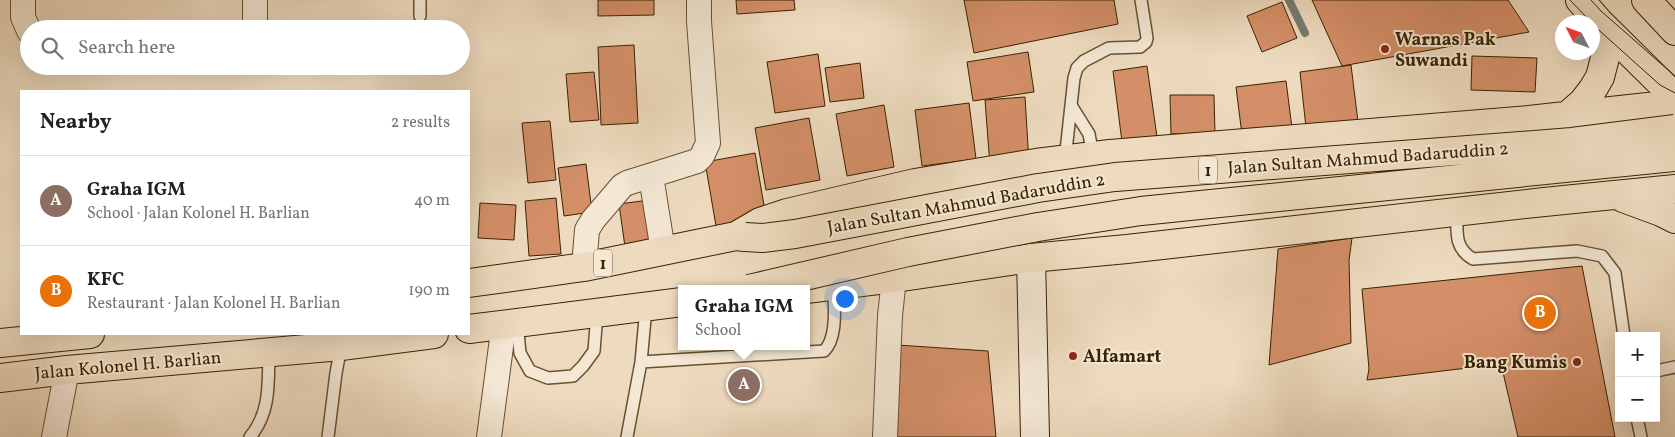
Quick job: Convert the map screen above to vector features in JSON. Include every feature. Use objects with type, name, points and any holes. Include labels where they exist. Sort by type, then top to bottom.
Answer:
[{"type":"highway","points":[[1580,0],[1593,15]]},
{"type":"highway","points":[[1659,10],[1675,31]]},
{"type":"highway","points":[[1600,23],[1675,97]]},
{"type":"highway","points":[[1567,116],[1583,102],[1594,89],[1600,77],[1606,54],[1600,27]]},
{"type":"highway","name":"1","points":[[470,283],[584,267],[741,237],[760,222],[824,204],[915,183],[1065,160],[1093,156],[1529,120],[1675,104]]},
{"type":"highway","points":[[1529,120],[1545,140],[1552,155],[1554,173],[1551,187],[1544,202]]},
{"type":"highway","name":"Jalan Sultan Mahmud Badaruddin 2","points":[[741,237],[762,238],[795,234],[1009,194],[1115,177],[1572,142],[1675,129]]},
{"type":"highway","name":"Jalan Sultan Mahmud Badaruddin 2","points":[[765,285],[890,256],[1038,227],[1141,211],[1675,157]]},
{"type":"highway","points":[[810,289],[1031,258],[1675,189]]},
{"type":"highway","points":[[1618,196],[1675,219]]},
{"type":"highway","points":[[470,329],[678,303]]},
{"type":"highway","name":"Jalan Kolonel H. Barlian","points":[[0,343],[80,335]]},
{"type":"highway","name":"Jalan Kolonel H. Barlian","points":[[0,378],[67,370],[341,346],[426,335]]},
{"type":"street","points":[[23,0],[24,20]]},
{"type":"street","points":[[255,0],[255,20]]},
{"type":"street","points":[[584,267],[587,230],[593,220],[622,186],[697,161],[702,156],[708,142],[699,0]]},
{"type":"street","points":[[651,176],[663,251]]},
{"type":"street","points":[[1031,258],[1035,437]]},
{"type":"street","points":[[885,437],[890,316],[894,278]]},
{"type":"street","points":[[489,437],[510,324]]},
{"type":"street","points":[[54,437],[67,370]]},
{"type":"lane","points":[[420,0],[420,16]]},
{"type":"lane","points":[[1065,160],[1074,78],[1077,68],[1084,61],[1110,48],[1140,47],[1146,42],[1141,0]]},
{"type":"lane","points":[[1072,107],[1089,134],[1093,156]]},
{"type":"lane","points":[[1457,211],[1457,240],[1464,254],[1473,259],[1577,250],[1602,256],[1615,273],[1623,332]]},
{"type":"lane","points":[[641,362],[824,351],[831,343],[833,334],[834,286]]},
{"type":"lane","points":[[628,437],[641,362],[646,308]]},
{"type":"lane","points":[[510,324],[520,353],[530,371],[548,378],[572,376],[583,366],[594,351],[597,313]]},
{"type":"lane","points":[[328,437],[341,346]]},
{"type":"lane","points":[[250,437],[261,421],[266,406],[269,352]]},
{"type":"lane","points":[[1660,370],[1675,367]]},
{"type":"lane","points":[[1638,422],[1641,437]]},
{"type":"building","points":[[598,0],[654,0],[654,15],[598,16]]},
{"type":"building","points":[[736,0],[794,0],[795,10],[737,14]]},
{"type":"building","points":[[964,0],[1114,0],[1118,24],[974,53]]},
{"type":"building","name":"Warnas Pak Suwandi","points":[[1312,0],[1508,0],[1529,32],[1342,66]]},
{"type":"building","points":[[1282,2],[1297,38],[1262,52],[1247,16]]},
{"type":"building","points":[[634,45],[638,123],[601,125],[598,47]]},
{"type":"building","points":[[1028,52],[1034,92],[973,101],[967,62]]},
{"type":"building","points":[[818,54],[825,106],[775,113],[767,62]]},
{"type":"building","points":[[1472,56],[1537,58],[1535,92],[1471,90]]},
{"type":"building","points":[[860,63],[864,98],[830,102],[825,68]]},
{"type":"building","points":[[1351,65],[1359,130],[1307,137],[1300,72]]},
{"type":"building","points":[[1147,66],[1157,137],[1122,142],[1113,71]]},
{"type":"building","points":[[594,72],[599,120],[570,122],[566,74]]},
{"type":"building","points":[[1286,81],[1292,128],[1242,135],[1236,87]]},
{"type":"building","points":[[1170,95],[1214,95],[1215,133],[1171,134]]},
{"type":"building","points":[[1025,97],[1029,163],[990,166],[985,100]]},
{"type":"building","points":[[969,103],[976,159],[922,166],[915,110]]},
{"type":"building","points":[[884,105],[894,167],[847,176],[836,114]]},
{"type":"building","points":[[809,118],[820,180],[766,190],[755,128]]},
{"type":"building","points":[[550,121],[556,180],[528,183],[522,123]]},
{"type":"building","points":[[755,153],[766,217],[716,226],[705,162]]},
{"type":"building","points":[[586,164],[592,212],[564,216],[558,168]]},
{"type":"building","points":[[556,198],[561,254],[529,256],[525,201]]},
{"type":"building","points":[[649,200],[655,243],[625,247],[619,204]]},
{"type":"building","points":[[480,203],[516,205],[514,240],[478,238]]},
{"type":"building","points":[[1352,238],[1349,260],[1351,343],[1269,365],[1278,249]]},
{"type":"building","points":[[1582,266],[1615,437],[1518,437],[1501,364],[1367,380],[1369,369],[1362,289]]},
{"type":"building","points":[[897,345],[988,351],[996,437],[895,437]]},
{"type":"waterway","points":[[1289,0],[1305,33]]},
{"type":"tram line","points":[[1570,0],[1584,15]]},
{"type":"tram line","points":[[1591,0],[1675,76]]},
{"type":"tram line","points":[[1600,31],[1660,85],[1675,93]]},
{"type":"place","name":"Warnas Pak Suwandi","points":[[1385,49]]},
{"type":"place","name":"KFC","points":[[1540,313]]},
{"type":"place","name":"Alfamart","points":[[1073,356]]},
{"type":"place","name":"Bang Kumis","points":[[1577,362]]},
{"type":"place","name":"Graha IGM","points":[[744,385]]}]
